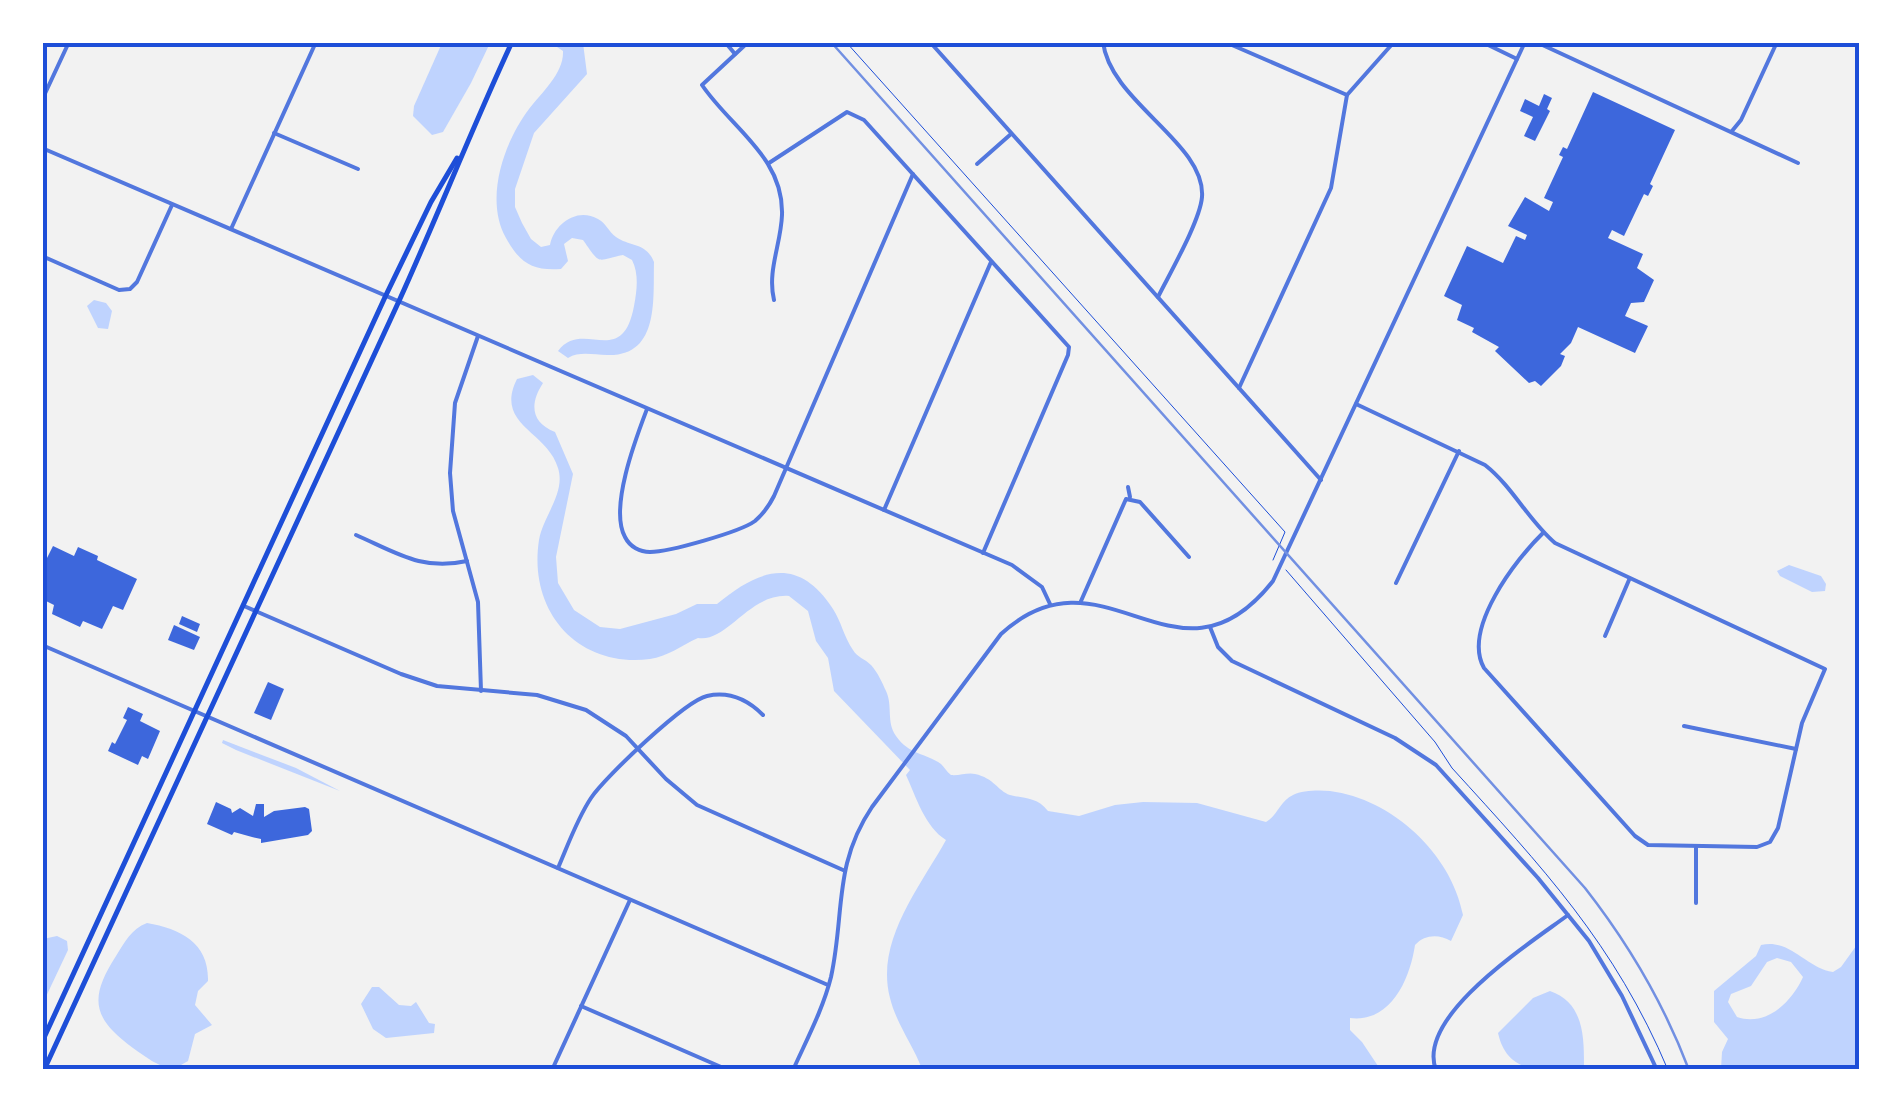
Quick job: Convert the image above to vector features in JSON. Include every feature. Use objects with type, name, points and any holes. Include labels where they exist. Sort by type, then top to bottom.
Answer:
[{"type":"main road","points":[[42,1042],[386,295],[512,42]]},
{"type":"main road","points":[[44,1070],[400,301],[442,207],[463,146]]},
{"type":"street","points":[[42,100],[69,42]]},
{"type":"street","points":[[231,229],[316,42]]},
{"type":"street","points":[[725,42],[735,54]]},
{"type":"street","points":[[930,42],[1321,480]]},
{"type":"street","points":[[1102,42],[1113,73],[1188,158],[1202,187],[1200,206],[1158,297]]},
{"type":"street","points":[[1224,42],[1347,96]]},
{"type":"street","points":[[1239,388],[1332,188],[1347,96],[1394,42]]},
{"type":"street","points":[[1482,42],[1517,59]]},
{"type":"street","points":[[793,1070],[828,985],[843,870],[860,825],[1001,634],[1028,613],[1050,604],[1081,601],[1110,606],[1168,628],[1210,627],[1248,608],[1272,582],[1525,42]]},
{"type":"street","points":[[1536,42],[1798,162]]},
{"type":"street","points":[[1732,131],[1777,42]]},
{"type":"street","points":[[744,46],[702,85],[769,163],[782,202],[770,284],[774,300]]},
{"type":"street","points":[[769,163],[847,112],[864,120],[1070,350],[983,553]]},
{"type":"street","points":[[274,133],[358,169]]},
{"type":"street","points":[[977,164],[1011,134]]},
{"type":"street","points":[[42,148],[983,553],[1030,576],[1050,604]]},
{"type":"street","points":[[647,409],[625,472],[621,521],[627,542],[641,551],[658,551],[733,532],[753,522],[768,506],[913,174]]},
{"type":"street","points":[[42,256],[120,290],[130,290],[172,204]]},
{"type":"street","points":[[884,510],[991,261]]},
{"type":"street","points":[[478,336],[455,403],[450,448],[452,511],[478,602],[481,691]]},
{"type":"street","points":[[1356,404],[1458,451],[1497,475],[1544,533],[1565,549],[1825,669],[1802,723],[1778,828],[1770,842],[1757,847],[1664,848],[1641,841],[1480,661],[1479,635],[1505,579],[1520,555],[1544,533]]},
{"type":"street","points":[[1396,583],[1458,451]]},
{"type":"street","points":[[1128,486],[1130,497]]},
{"type":"street","points":[[1081,601],[1123,501],[1130,497]]},
{"type":"street","points":[[1130,497],[1140,502],[1188,557]]},
{"type":"street","points":[[356,535],[425,564],[446,566],[467,561]]},
{"type":"street","points":[[1605,636],[1630,579]]},
{"type":"street","points":[[244,606],[438,686],[558,700],[600,716],[626,736],[678,791],[698,805],[843,870]]},
{"type":"street","points":[[1210,627],[1218,647],[1232,661],[1424,755],[1568,914],[1622,996],[1657,1070]]},
{"type":"street","points":[[42,645],[828,985]]},
{"type":"street","points":[[558,868],[594,792],[684,709],[706,696],[735,696],[763,715]]},
{"type":"street","points":[[1684,726],[1796,749]]},
{"type":"street","points":[[1696,848],[1696,903]]},
{"type":"street","points":[[552,1070],[630,900]]},
{"type":"street","points":[[1436,1070],[1432,1056],[1436,1045],[1468,993],[1568,914]]},
{"type":"street","points":[[581,1006],[728,1070]]},
{"type":"path","points":[[846,42],[1286,532],[1272,560]]},
{"type":"path","points":[[1286,570],[1572,904],[1630,989],[1668,1070]]},
{"type":"water","points":[[442,43],[490,43],[443,132],[432,135],[413,116],[414,106]]},
{"type":"water","points":[[551,43],[583,43],[587,74],[534,133],[515,189],[515,207],[531,239],[541,247],[550,245],[561,224],[582,215],[598,219],[616,237],[651,256],[654,276],[650,323],[637,346],[624,353],[568,358],[558,351],[579,339],[611,340],[621,335],[635,300],[632,260],[623,255],[600,260],[583,240],[572,238],[564,244],[568,261],[561,269],[542,269],[516,254],[500,223],[497,189],[505,154],[520,122],[560,67],[563,51]]},
{"type":"water","points":[[94,300],[106,303],[112,311],[108,329],[98,328],[87,306]]},
{"type":"water","points":[[533,375],[543,383],[534,405],[537,417],[555,432],[573,474],[556,557],[558,583],[574,610],[600,627],[620,629],[676,614],[697,604],[717,604],[763,576],[792,574],[820,592],[855,652],[876,671],[888,696],[896,736],[906,747],[941,764],[951,775],[981,776],[1006,793],[1035,801],[1048,811],[1079,816],[1115,805],[1197,803],[1266,822],[1293,795],[1330,791],[1353,796],[1396,817],[1432,851],[1446,871],[1463,915],[1451,941],[1432,936],[1415,945],[1403,984],[1387,1006],[1364,1018],[1350,1018],[1350,1030],[1380,1069],[922,1069],[890,998],[889,956],[903,915],[946,840],[922,811],[906,775],[910,770],[834,691],[828,658],[816,641],[808,611],[789,596],[762,602],[719,633],[650,659],[600,654],[563,630],[541,590],[538,566],[541,531],[559,486],[558,468],[552,455],[517,418],[512,407],[517,379]]},
{"type":"water","points":[[1789,565],[1821,576],[1825,591],[1812,592],[1780,576],[1777,571]]},
{"type":"water","points":[[223,740],[296,768],[340,791],[236,750]]},
{"type":"water","points":[[147,923],[171,929],[191,940],[207,968],[208,981],[198,991],[195,1005],[212,1025],[195,1034],[188,1061],[174,1069],[152,1061],[119,1037],[102,1017],[99,1006],[107,971],[129,936]]},
{"type":"water","points":[[57,936],[67,941],[68,950],[43,1003],[43,939]]},
{"type":"water","points":[[1859,942],[1859,1069],[1721,1069],[1728,1039],[1714,1022],[1714,991],[1756,956],[1761,945],[1789,949],[1833,972]],"holes":[[[1777,958],[1791,962],[1803,977],[1785,1003],[1758,1018],[1737,1017],[1728,1002],[1731,994],[1751,986],[1767,962]]]},
{"type":"water","points":[[372,987],[379,987],[399,1005],[411,1006],[416,1002],[429,1023],[435,1024],[434,1033],[386,1038],[373,1029],[361,1004]]},
{"type":"water","points":[[1550,991],[1562,997],[1576,1013],[1584,1069],[1531,1068],[1511,1058],[1503,1048],[1498,1033],[1533,998]]},
{"type":"building","points":[[1593,92],[1675,130],[1650,184],[1653,186],[1648,196],[1644,194],[1624,236],[1612,230],[1608,238],[1643,254],[1637,268],[1654,280],[1644,302],[1631,303],[1625,316],[1648,326],[1635,353],[1578,327],[1571,343],[1560,354],[1565,356],[1561,366],[1541,386],[1535,381],[1529,383],[1495,351],[1499,347],[1457,320],[1462,305],[1444,296],[1467,246],[1503,263],[1516,236],[1525,240],[1527,235],[1508,226],[1525,197],[1549,211],[1553,202],[1544,198],[1563,157],[1559,155],[1563,147],[1567,149]]},
{"type":"building","points":[[1544,94],[1552,98],[1547,109],[1550,111],[1535,141],[1524,136],[1533,117],[1520,111],[1525,99],[1539,106]]},
{"type":"building","points":[[53,546],[74,556],[78,547],[137,579],[123,610],[113,606],[102,629],[83,621],[80,627],[52,614],[54,605],[42,599],[42,568]]},
{"type":"building","points":[[182,616],[200,624],[197,632],[179,624]]},
{"type":"building","points":[[174,625],[200,637],[194,650],[168,640]]},
{"type":"building","points":[[268,682],[284,689],[271,720],[254,713]]},
{"type":"building","points":[[128,707],[143,714],[140,721],[160,731],[148,759],[142,756],[138,765],[108,751],[127,720],[123,718]]},
{"type":"building","points":[[216,802],[232,813],[240,808],[253,816],[256,804],[264,804],[264,817],[274,811],[305,807],[309,809],[312,831],[261,843],[261,839],[234,832],[232,835],[207,824]]},
{"type":"railway","points":[[831,42],[1585,888],[1644,975],[1689,1070]]}]
